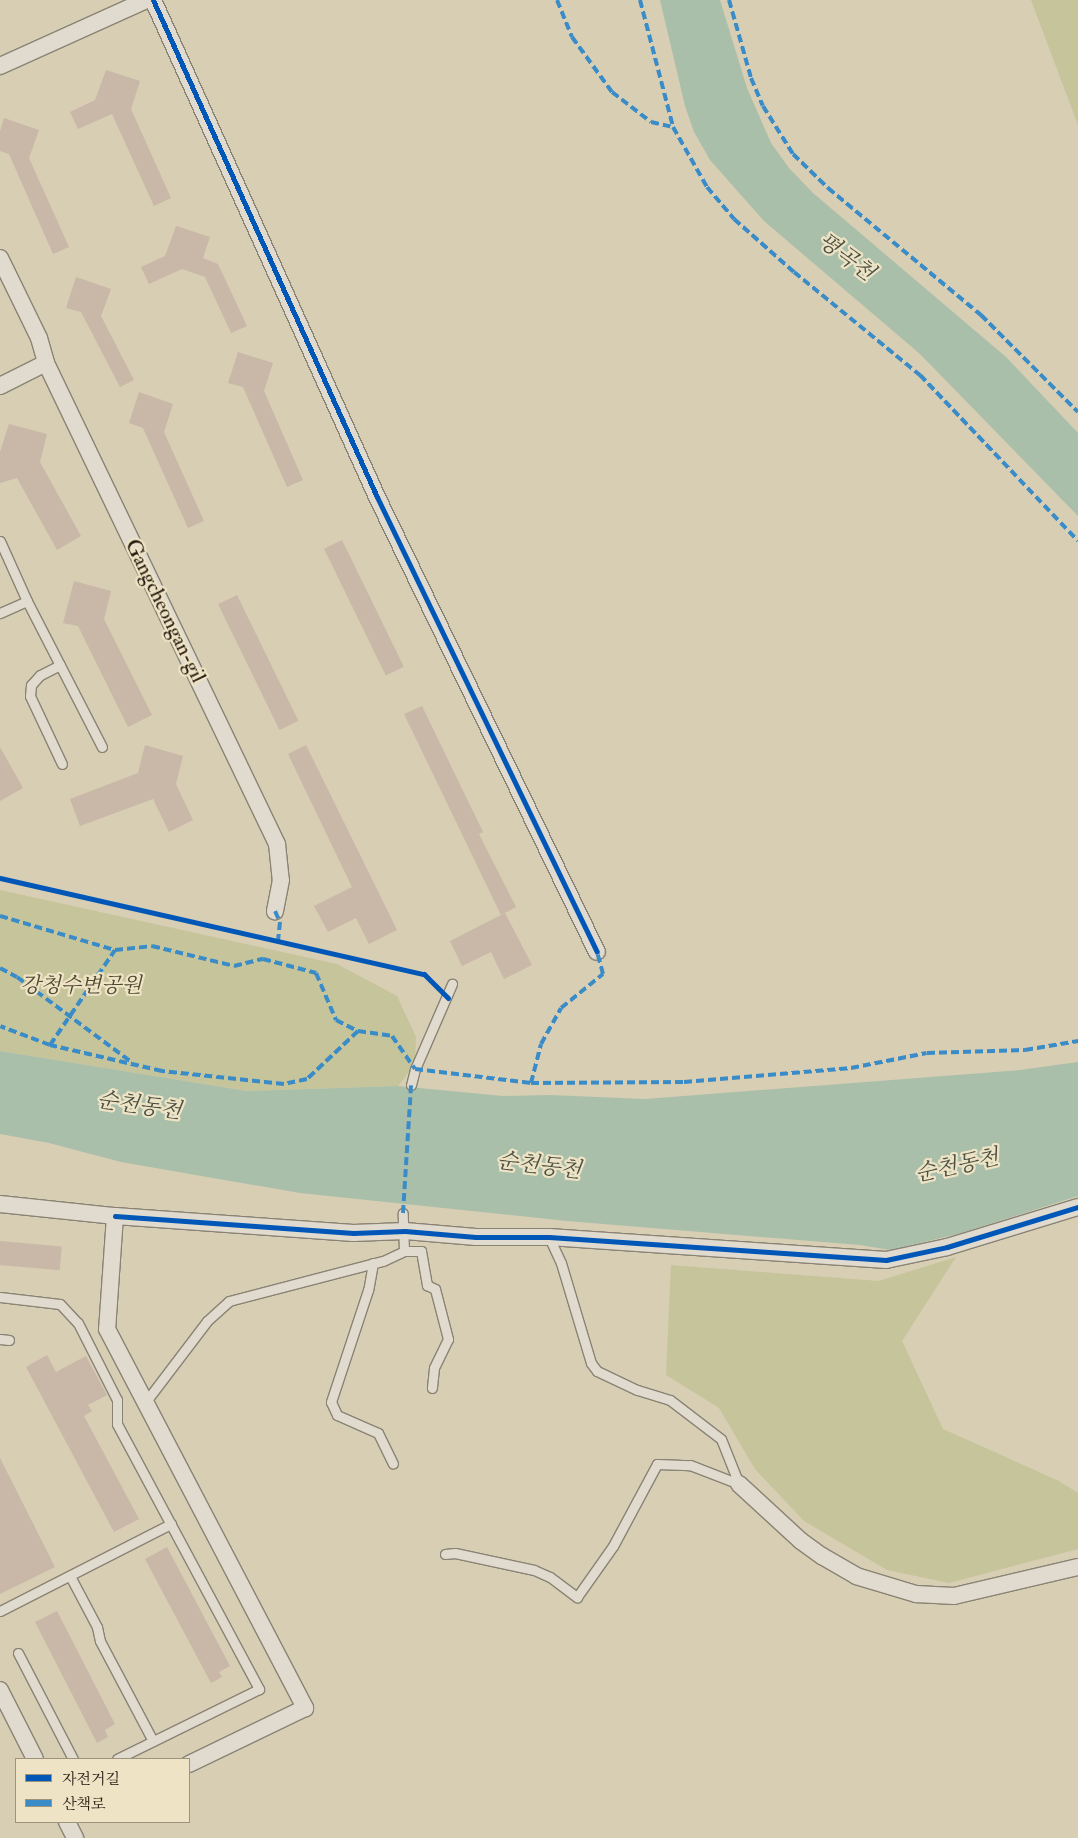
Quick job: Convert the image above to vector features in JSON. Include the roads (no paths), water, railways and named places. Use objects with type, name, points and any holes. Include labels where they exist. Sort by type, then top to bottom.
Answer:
[{"type":"street","points":[[0,66],[146,0]]},
{"type":"street","points":[[154,0],[377,497],[597,952]]},
{"type":"street","name":"Gangcheongan-gil","points":[[0,258],[39,338],[46,363],[276,844],[280,880],[275,911]]},
{"type":"street","points":[[2,380],[46,363]]},
{"type":"street","points":[[0,1204],[115,1216],[353,1233],[405,1231],[476,1237],[549,1237],[886,1260],[948,1247],[1078,1207]]},
{"type":"street","points":[[115,1216],[107,1328],[144,1404],[305,1708],[190,1764]]},
{"type":"street","points":[[739,1484],[801,1541],[822,1556],[856,1576],[916,1594],[954,1596],[1078,1567]]},
{"type":"street","points":[[1,1696],[34,1758]]},
{"type":"street","points":[[68,1823],[76,1838]]},
{"type":"lane","points":[[0,541],[27,600],[102,747]]},
{"type":"lane","points":[[0,613],[27,600]]},
{"type":"lane","points":[[60,665],[40,675],[31,685],[30,696],[62,764]]},
{"type":"lane","points":[[411,1085],[452,984]]},
{"type":"lane","points":[[403,1213],[405,1231],[404,1251]]},
{"type":"lane","points":[[549,1237],[561,1263],[591,1363],[597,1372],[637,1390],[670,1400],[721,1439],[739,1484]]},
{"type":"lane","points":[[144,1404],[207,1321],[230,1301],[373,1263],[404,1251],[422,1251],[427,1285],[435,1289],[448,1339],[434,1368],[432,1388]]},
{"type":"lane","points":[[373,1263],[368,1290],[331,1402],[337,1414],[378,1433],[393,1464]]},
{"type":"lane","points":[[0,1297],[50,1301],[69,1310],[118,1400],[117,1424],[259,1688],[119,1758]]},
{"type":"lane","points":[[445,1554],[456,1553],[534,1570],[550,1577],[577,1597],[613,1546],[657,1464],[690,1465],[739,1484]]},
{"type":"lane","points":[[0,1612],[171,1524]]},
{"type":"lane","points":[[70,1576],[97,1627],[100,1641],[153,1741]]},
{"type":"lane","points":[[18,1653],[72,1758]]},
{"type":"water","name":"평곡천","points":[[660,0],[720,0],[747,88],[771,143],[789,168],[813,193],[1006,357],[1078,433],[1078,516],[920,354],[764,221],[710,160],[694,132],[685,106]]},
{"type":"water","name":"순천동천","points":[[0,1051],[247,1091],[398,1086],[503,1096],[550,1095],[645,1099],[1020,1070],[1078,1062],[1078,1196],[958,1234],[890,1250],[860,1245],[567,1221],[300,1193],[121,1162],[49,1143],[0,1134]]},
{"type":"park label","name":"강청수변공원","points":[[81,986]]}]
